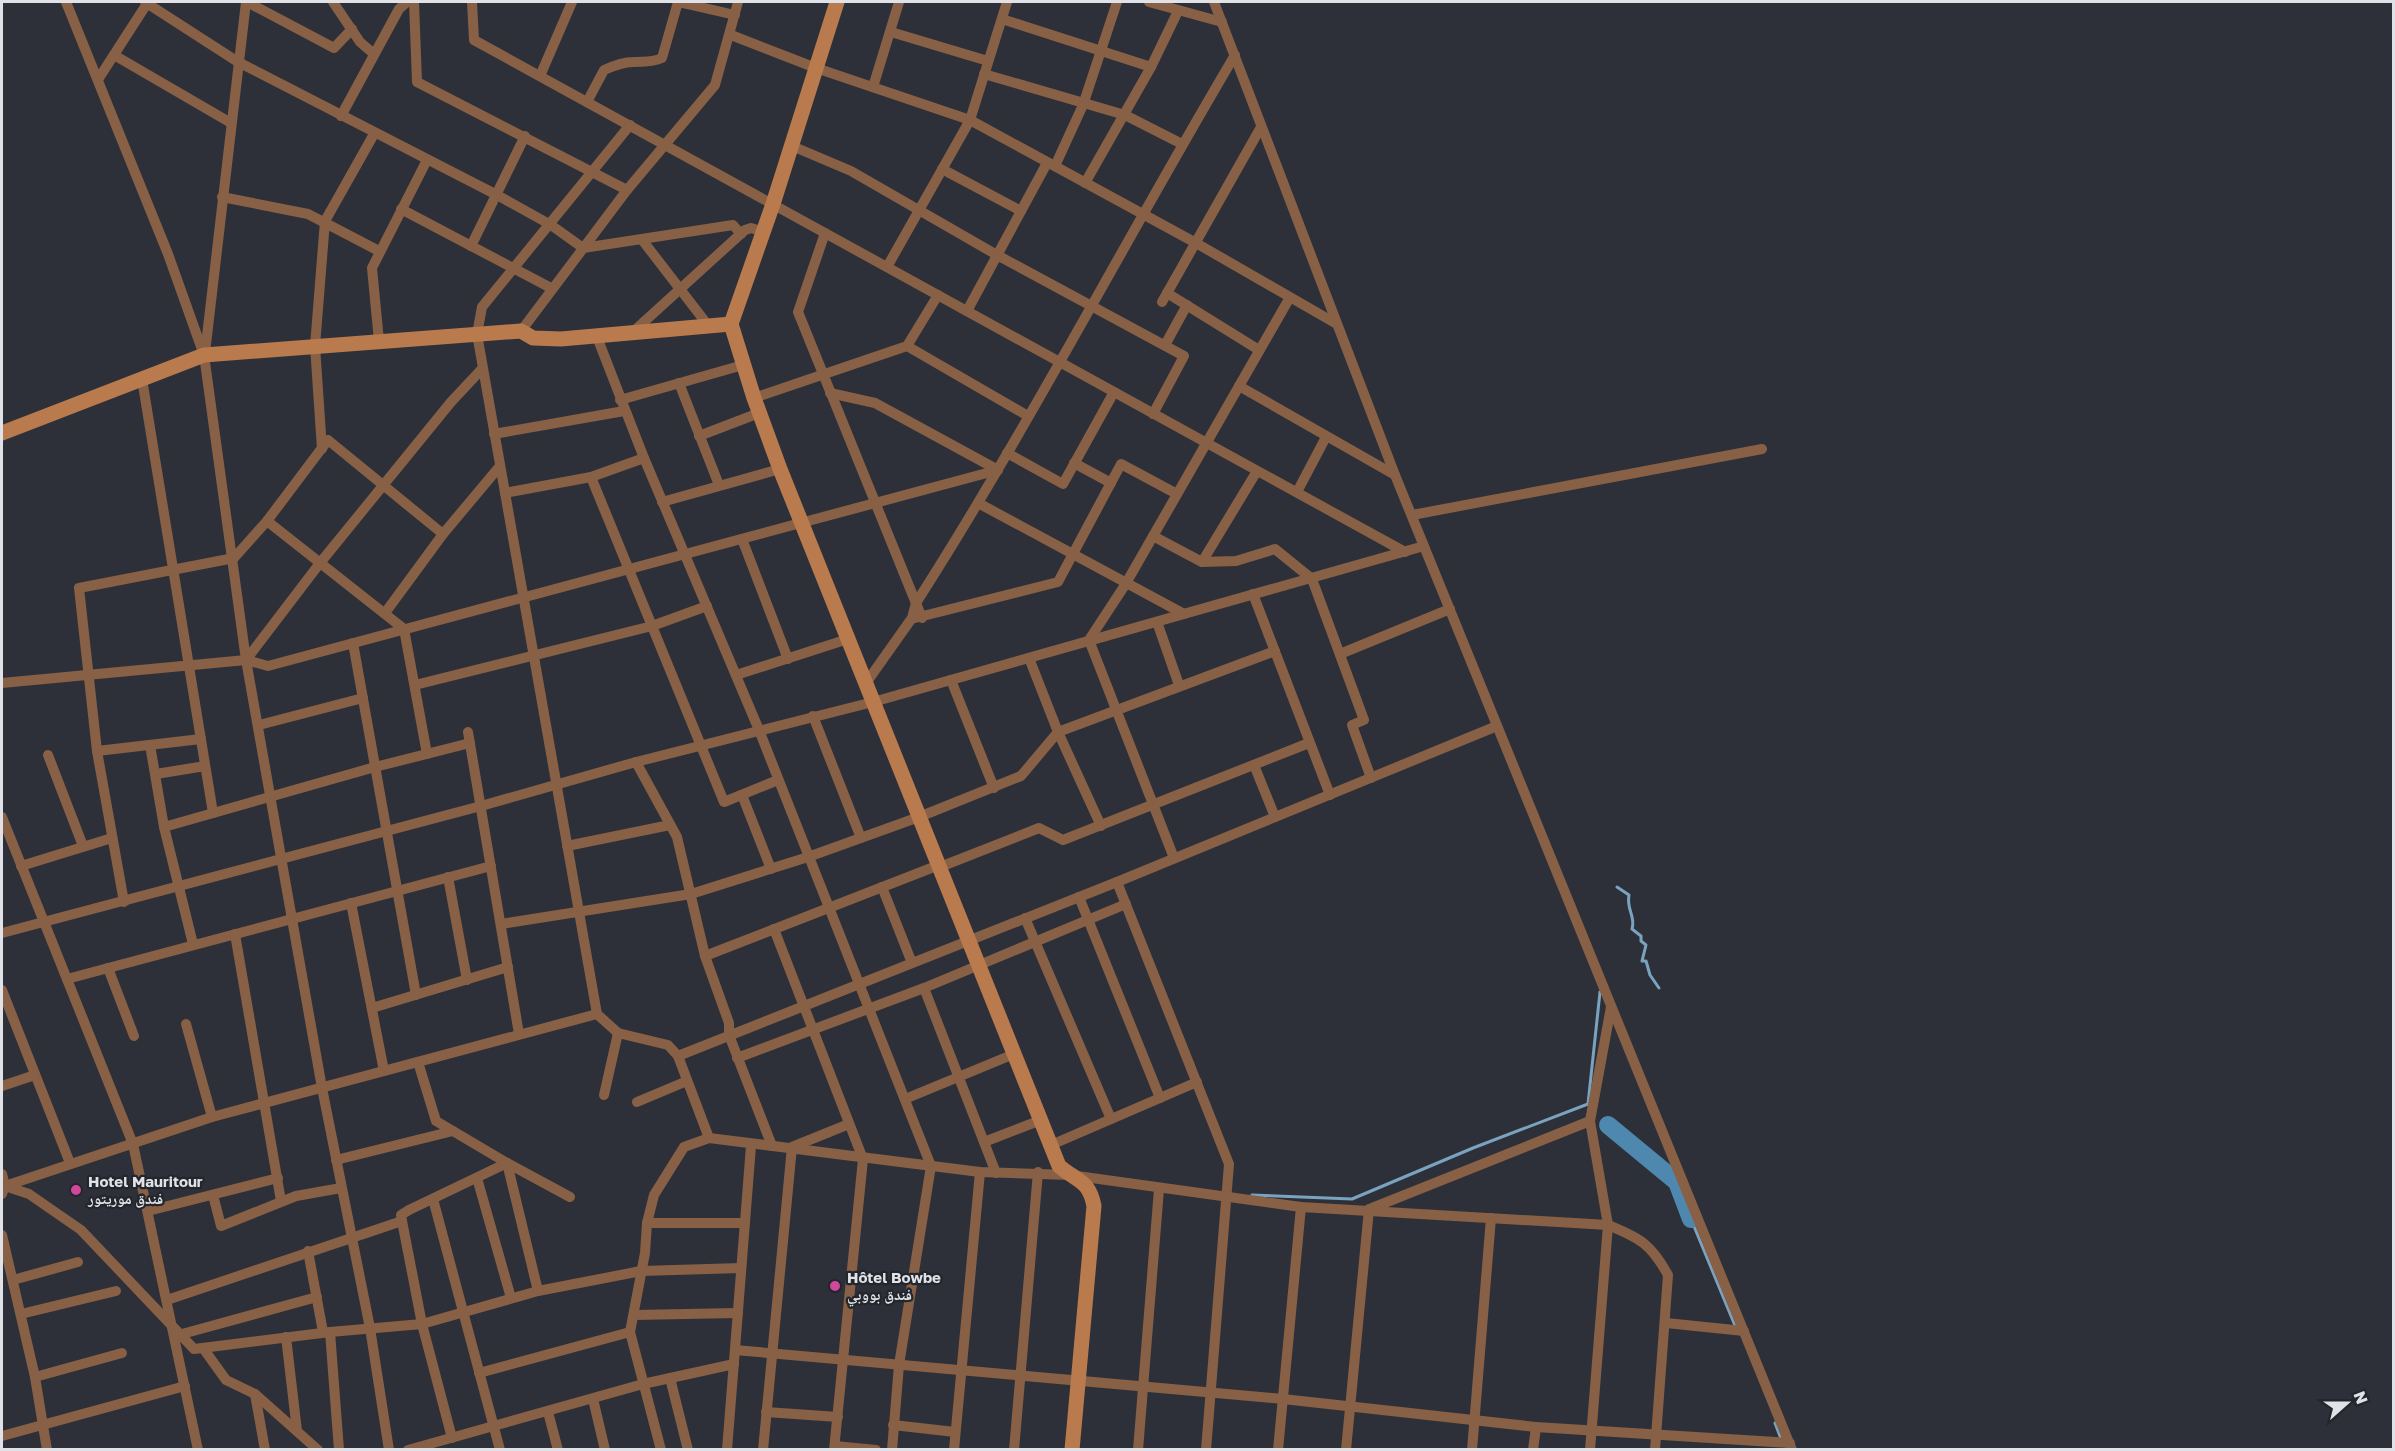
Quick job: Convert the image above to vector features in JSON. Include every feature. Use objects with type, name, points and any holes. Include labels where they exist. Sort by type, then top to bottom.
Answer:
[{"type":"street","points":[[66,2],[99,78],[168,254],[204,355],[234,558],[246,660],[284,858],[322,1088],[370,1328],[389,1449]]},
{"type":"street","points":[[99,78],[146,2],[238,62],[374,134],[497,195],[551,225],[583,248],[643,241],[733,225],[741,234]]},
{"type":"street","points":[[204,355],[246,2],[334,48],[352,29]]},
{"type":"street","points":[[333,2],[360,42],[374,54]]},
{"type":"street","points":[[340,116],[399,9],[407,2]]},
{"type":"street","points":[[414,2],[417,82],[627,190]]},
{"type":"street","points":[[472,2],[474,40],[1405,552]]},
{"type":"street","points":[[540,76],[572,2]]},
{"type":"street","points":[[587,102],[604,70],[634,61],[649,64],[662,58],[678,2],[735,15]]},
{"type":"street","points":[[521,331],[551,288],[627,190],[715,85],[731,35],[738,2]]},
{"type":"street","points":[[837,2],[764,232],[731,324],[759,413],[780,469],[1059,1166],[1084,1182],[1091,1190],[1095,1206],[1072,1449]]},
{"type":"street","points":[[873,87],[899,2]]},
{"type":"street","points":[[887,267],[970,120],[1007,2]]},
{"type":"street","points":[[967,311],[1021,211],[1051,164],[1083,105],[1117,2]]},
{"type":"street","points":[[1149,2],[1222,22]]},
{"type":"street","points":[[1214,2],[1395,475],[1791,1446]]},
{"type":"street","points":[[1085,183],[1151,67],[1178,11]]},
{"type":"street","points":[[1002,19],[1151,67]]},
{"type":"street","points":[[891,32],[988,62]]},
{"type":"street","points":[[731,35],[816,68],[970,120],[1196,243],[1289,299],[1335,323]]},
{"type":"street","points":[[114,55],[231,123]]},
{"type":"street","points":[[916,603],[980,504],[1142,213],[1235,55]]},
{"type":"street","points":[[984,74],[1083,105],[1125,115],[1182,144]]},
{"type":"street","points":[[630,125],[482,307],[477,334],[481,370],[505,493],[597,1014],[618,1033],[668,1046],[678,1056],[709,1138]]},
{"type":"street","points":[[1259,350],[1187,305],[1165,297],[1262,127]]},
{"type":"street","points":[[322,449],[315,346],[325,221],[374,134]]},
{"type":"street","points":[[471,246],[525,136]]},
{"type":"street","points":[[792,146],[851,171],[997,255],[1184,357],[1154,414]]},
{"type":"street","points":[[380,341],[372,268],[427,160]]},
{"type":"street","points":[[942,169],[1021,211]]},
{"type":"street","points":[[222,197],[308,214],[380,251]]},
{"type":"street","points":[[401,209],[551,288]]},
{"type":"street","points":[[635,330],[741,234],[751,228],[764,232]]},
{"type":"street","points":[[825,233],[798,312],[916,603],[917,618]]},
{"type":"street","points":[[643,241],[707,324]]},
{"type":"street","points":[[754,398],[907,346],[938,295]]},
{"type":"street","points":[[1089,640],[1125,585],[1289,299]]},
{"type":"street","points":[[1165,345],[1187,305]]},
{"type":"street","points":[[2,433],[204,355],[521,331],[533,338],[545,339],[597,337],[635,330],[731,324]]},
{"type":"street","points":[[597,337],[624,411],[759,730],[808,857],[861,983],[930,1166],[899,1365],[892,1449]]},
{"type":"street","points":[[907,346],[1028,416]]},
{"type":"street","points":[[620,400],[743,365]]},
{"type":"street","points":[[246,660],[320,563],[385,486],[451,402],[481,370]]},
{"type":"street","points":[[141,379],[213,813]]},
{"type":"street","points":[[679,383],[719,485]]},
{"type":"street","points":[[1239,386],[1395,475]]},
{"type":"street","points":[[1007,453],[1063,484],[1114,392]]},
{"type":"street","points":[[830,393],[875,403],[998,470]]},
{"type":"street","points":[[494,434],[624,411]]},
{"type":"street","points":[[699,436],[759,413]]},
{"type":"street","points":[[1296,492],[1326,437]]},
{"type":"street","points":[[124,902],[97,751],[79,588],[234,558],[267,521],[328,441],[443,534]]},
{"type":"street","points":[[1412,515],[1762,449]]},
{"type":"street","points":[[505,493],[591,477],[644,458]]},
{"type":"street","points":[[1074,463],[1111,483]]},
{"type":"street","points":[[866,683],[917,618],[1058,582],[1121,464],[1177,494]]},
{"type":"street","points":[[385,613],[443,534],[500,466]]},
{"type":"street","points":[[662,502],[780,469]]},
{"type":"street","points":[[2,682],[246,660],[268,666],[998,470]]},
{"type":"street","points":[[1202,562],[1257,471]]},
{"type":"street","points":[[591,477],[724,802],[778,780]]},
{"type":"street","points":[[980,504],[1125,585],[1184,614]]},
{"type":"street","points":[[267,521],[404,629],[427,754]]},
{"type":"street","points":[[1153,536],[1202,562],[1236,561],[1275,549],[1312,579],[1364,720],[1352,725],[1371,778]]},
{"type":"street","points":[[742,539],[788,658]]},
{"type":"street","points":[[2,933],[481,806],[636,762],[873,702],[1424,546]]},
{"type":"street","points":[[1253,594],[1330,795]]},
{"type":"street","points":[[415,685],[652,626],[706,606]]},
{"type":"street","points":[[1340,654],[1450,609]]},
{"type":"street","points":[[1157,622],[1179,685]]},
{"type":"street","points":[[736,675],[848,639]]},
{"type":"street","points":[[1089,640],[1174,858]]},
{"type":"street","points":[[353,643],[416,995]]},
{"type":"street","points":[[501,924],[691,894],[808,857],[920,817],[1021,776],[1058,732],[1275,651]]},
{"type":"street","points":[[1029,658],[1058,732],[1101,826]]},
{"type":"street","points":[[951,680],[994,788]]},
{"type":"street","points":[[259,725],[363,698]]},
{"type":"street","points":[[813,716],[861,838]]},
{"type":"street","points":[[678,1056],[1117,882],[1497,726]]},
{"type":"street","points":[[164,827],[375,766],[427,754],[469,738],[519,1034]]},
{"type":"street","points":[[97,751],[201,739]]},
{"type":"street","points":[[705,956],[1039,828],[1064,840],[1309,743]]},
{"type":"street","points":[[150,745],[164,827],[193,944]]},
{"type":"street","points":[[48,755],[83,846]]},
{"type":"street","points":[[636,762],[677,837],[705,956],[729,1023],[729,1035],[772,1146]]},
{"type":"street","points":[[156,774],[205,765]]},
{"type":"street","points":[[1254,765],[1275,817]]},
{"type":"street","points":[[742,795],[771,869]]},
{"type":"street","points":[[2,818],[133,1144],[198,1449]]},
{"type":"street","points":[[567,846],[670,825]]},
{"type":"street","points":[[21,866],[112,838]]},
{"type":"street","points":[[67,979],[491,866]]},
{"type":"street","points":[[448,877],[467,980]]},
{"type":"street","points":[[1117,882],[1229,1164],[1206,1449]]},
{"type":"street","points":[[882,887],[912,963]]},
{"type":"street","points":[[1079,897],[1160,1098]]},
{"type":"street","points":[[351,903],[384,1071]]},
{"type":"street","points":[[737,1058],[924,988],[1126,904]]},
{"type":"street","points":[[1025,918],[1110,1119]]},
{"type":"street","points":[[774,929],[863,1159],[835,1448],[876,1449]]},
{"type":"street","points":[[234,934],[281,1201]]},
{"type":"street","points":[[372,1008],[508,967]]},
{"type":"street","points":[[108,968],[134,1036]]},
{"type":"street","points":[[924,988],[996,1173]]},
{"type":"street","points":[[2,990],[70,1163]]},
{"type":"street","points":[[1590,1449],[1608,1225],[1590,1121],[1611,1006]]},
{"type":"street","points":[[3,1189],[70,1163],[212,1117],[597,1014]]},
{"type":"street","points":[[186,1024],[212,1117]]},
{"type":"street","points":[[604,1095],[618,1033]]},
{"type":"street","points":[[905,1099],[1014,1054]]},
{"type":"street","points":[[418,1062],[436,1120],[507,1163],[570,1197]]},
{"type":"street","points":[[2,1086],[35,1075]]},
{"type":"street","points":[[637,1102],[687,1081]]},
{"type":"street","points":[[1051,1145],[1197,1082]]},
{"type":"street","points":[[984,1142],[1041,1120]]},
{"type":"street","points":[[1369,1209],[1590,1121]]},
{"type":"street","points":[[792,1147],[849,1124]]},
{"type":"street","points":[[336,1160],[453,1131]]},
{"type":"street","points":[[661,1449],[630,1332],[647,1223],[654,1195],[684,1147],[709,1138],[751,1146],[792,1147],[863,1159],[980,1172],[1038,1172],[1070,1175],[1301,1207],[1369,1209],[1608,1225],[1633,1235],[1655,1252],[1668,1275],[1655,1449]]},
{"type":"street","points":[[727,1449],[751,1146]]},
{"type":"street","points":[[763,1449],[792,1147]]},
{"type":"street","points":[[446,1443],[401,1215],[507,1163]]},
{"type":"street","points":[[507,1163],[538,1291]]},
{"type":"street","points":[[954,1449],[980,1172]]},
{"type":"street","points":[[1014,1449],[1038,1172]]},
{"type":"street","points":[[2,1174],[3,1189]]},
{"type":"street","points":[[148,1211],[278,1178]]},
{"type":"street","points":[[477,1178],[511,1298]]},
{"type":"street","points":[[213,1195],[221,1226],[281,1201],[341,1188]]},
{"type":"street","points":[[3,1189],[29,1194],[81,1230],[172,1323],[194,1349],[327,1332],[422,1324],[538,1291],[641,1271],[741,1268]]},
{"type":"street","points":[[1138,1449],[1159,1189]]},
{"type":"street","points":[[433,1199],[500,1449]]},
{"type":"street","points":[[1278,1449],[1301,1207]]},
{"type":"street","points":[[1346,1449],[1369,1209]]},
{"type":"street","points":[[1472,1449],[1491,1218]]},
{"type":"street","points":[[167,1300],[402,1221]]},
{"type":"street","points":[[647,1223],[745,1223]]},
{"type":"street","points":[[2,1235],[35,1377],[46,1449]]},
{"type":"street","points":[[308,1251],[327,1332],[339,1449]]},
{"type":"street","points":[[13,1280],[78,1262]]},
{"type":"street","points":[[21,1314],[116,1291]]},
{"type":"street","points":[[182,1334],[317,1297]]},
{"type":"street","points":[[634,1315],[738,1314]]},
{"type":"street","points":[[1666,1323],[1744,1331]]},
{"type":"street","points":[[479,1373],[630,1332]]},
{"type":"street","points":[[286,1337],[297,1431]]},
{"type":"street","points":[[203,1348],[226,1380],[255,1394],[297,1431],[312,1448]]},
{"type":"street","points":[[735,1350],[1283,1398],[1536,1427],[1656,1433],[1713,1444],[1774,1442],[1791,1446]]},
{"type":"street","points":[[35,1377],[122,1353]]},
{"type":"street","points":[[408,1449],[446,1443],[494,1426],[643,1384],[734,1364]]},
{"type":"street","points":[[670,1378],[688,1449]]},
{"type":"street","points":[[2,1436],[185,1386]]},
{"type":"street","points":[[255,1394],[265,1449]]},
{"type":"street","points":[[593,1399],[605,1449]]},
{"type":"street","points":[[548,1412],[558,1449]]},
{"type":"street","points":[[766,1412],[838,1418]]},
{"type":"street","points":[[893,1425],[955,1432]]},
{"type":"street","points":[[1533,1449],[1536,1427]]},
{"type":"waterway","points":[[1617,887],[1629,895],[1632,929],[1641,936],[1641,941],[1646,945],[1642,961],[1646,961],[1650,975],[1659,988]]},
{"type":"waterway","points":[[1252,1195],[1352,1199],[1473,1148],[1588,1104],[1600,992]]},
{"type":"waterway","points":[[1608,1125],[1677,1182],[1691,1219]]},
{"type":"waterway","points":[[1691,1219],[1736,1328]]},
{"type":"waterway","points":[[1775,1423],[1781,1439]]},
{"type":"place","name":"Hotel Mauritour فندق موريتور","points":[[76,1190]]},
{"type":"place","name":"Hôtel Bowbe فندق بووبي","points":[[835,1286]]}]
